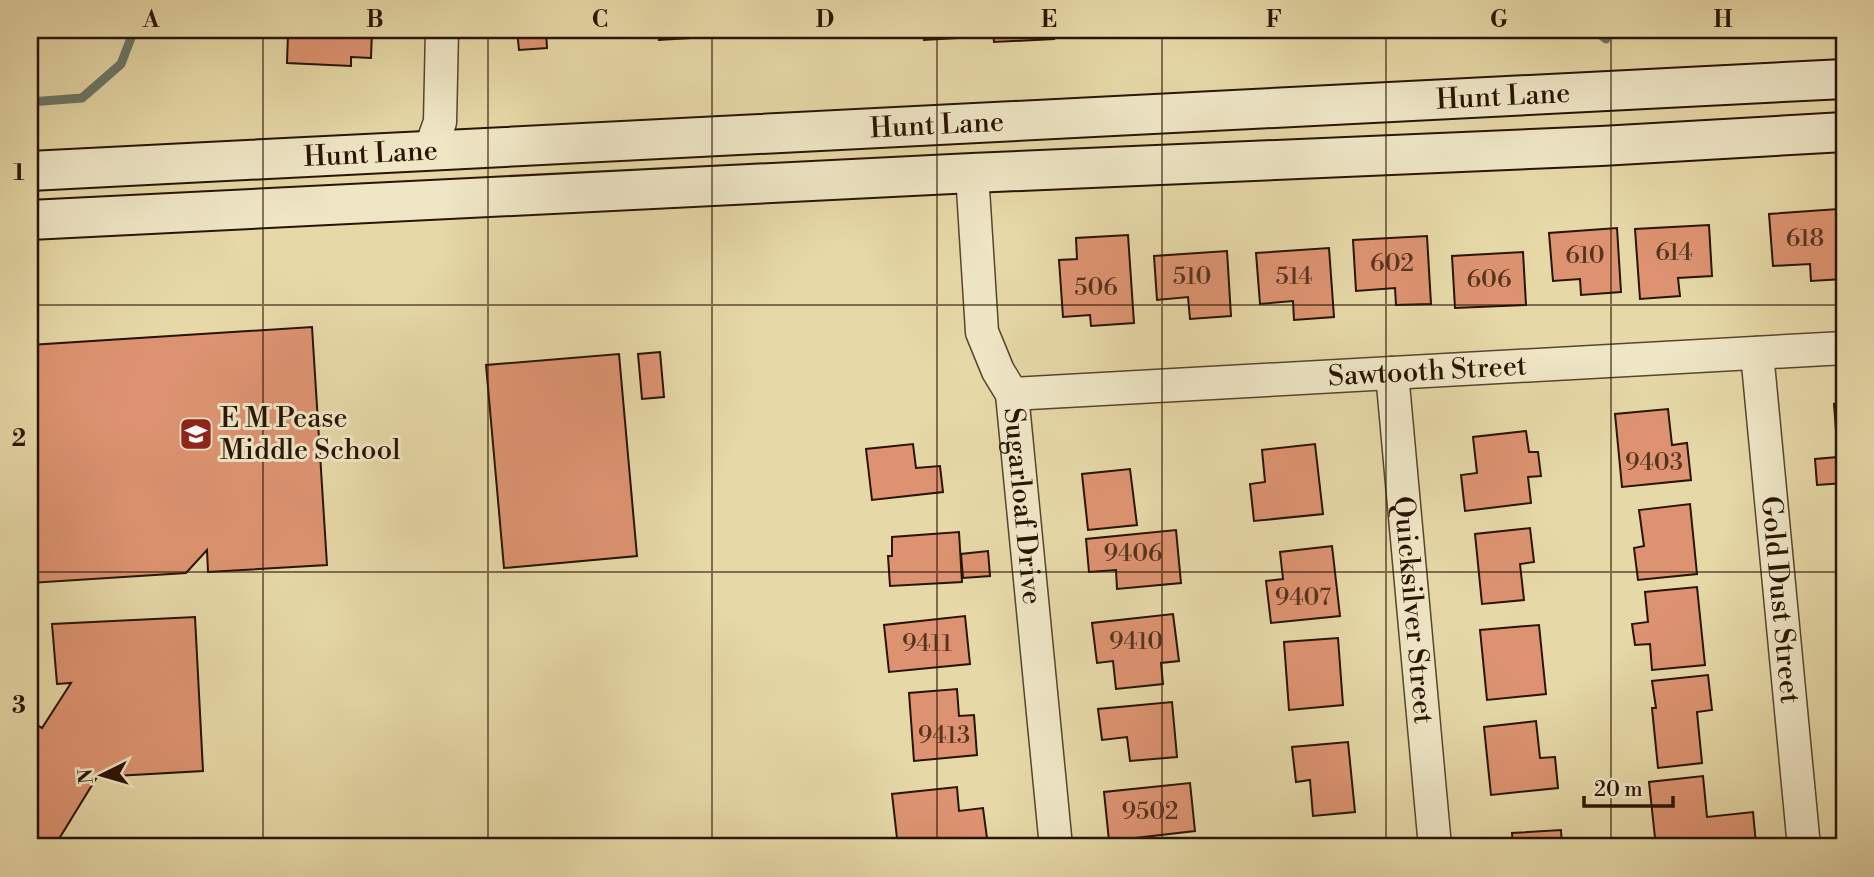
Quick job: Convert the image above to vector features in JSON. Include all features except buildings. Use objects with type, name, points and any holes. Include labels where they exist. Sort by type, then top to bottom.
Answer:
[{"type":"main road","name":"Hunt Lane","points":[[30,172],[1844,79]]},
{"type":"main road","points":[[1601,146],[1642,125],[1653,112],[1656,89]]},
{"type":"main road","name":"Hunt Lane","points":[[30,220],[972,173],[1601,146],[1844,132]]},
{"type":"main road","points":[[684,187],[701,166],[720,152],[761,134]]},
{"type":"main road","points":[[404,201],[430,150]]},
{"type":"street","points":[[430,150],[440,122],[442,30]]},
{"type":"street","name":"Sugarloaf Drive","points":[[972,173],[982,332],[998,371],[1013,394],[1056,847]]},
{"type":"street","name":"Sawtooth Street","points":[[1013,394],[1844,348]]},
{"type":"street","name":"Gold Dust Street","points":[[1757,353],[1804,847]]},
{"type":"street","name":"Quicksilver Street","points":[[1392,373],[1434,847]]},
{"type":"waterway","points":[[30,102],[82,98],[121,64],[134,30]]},
{"type":"waterway","points":[[1594,30],[1606,39]]},
{"type":"place","name":"E M Pease Middle School","points":[[196,434]]}]
